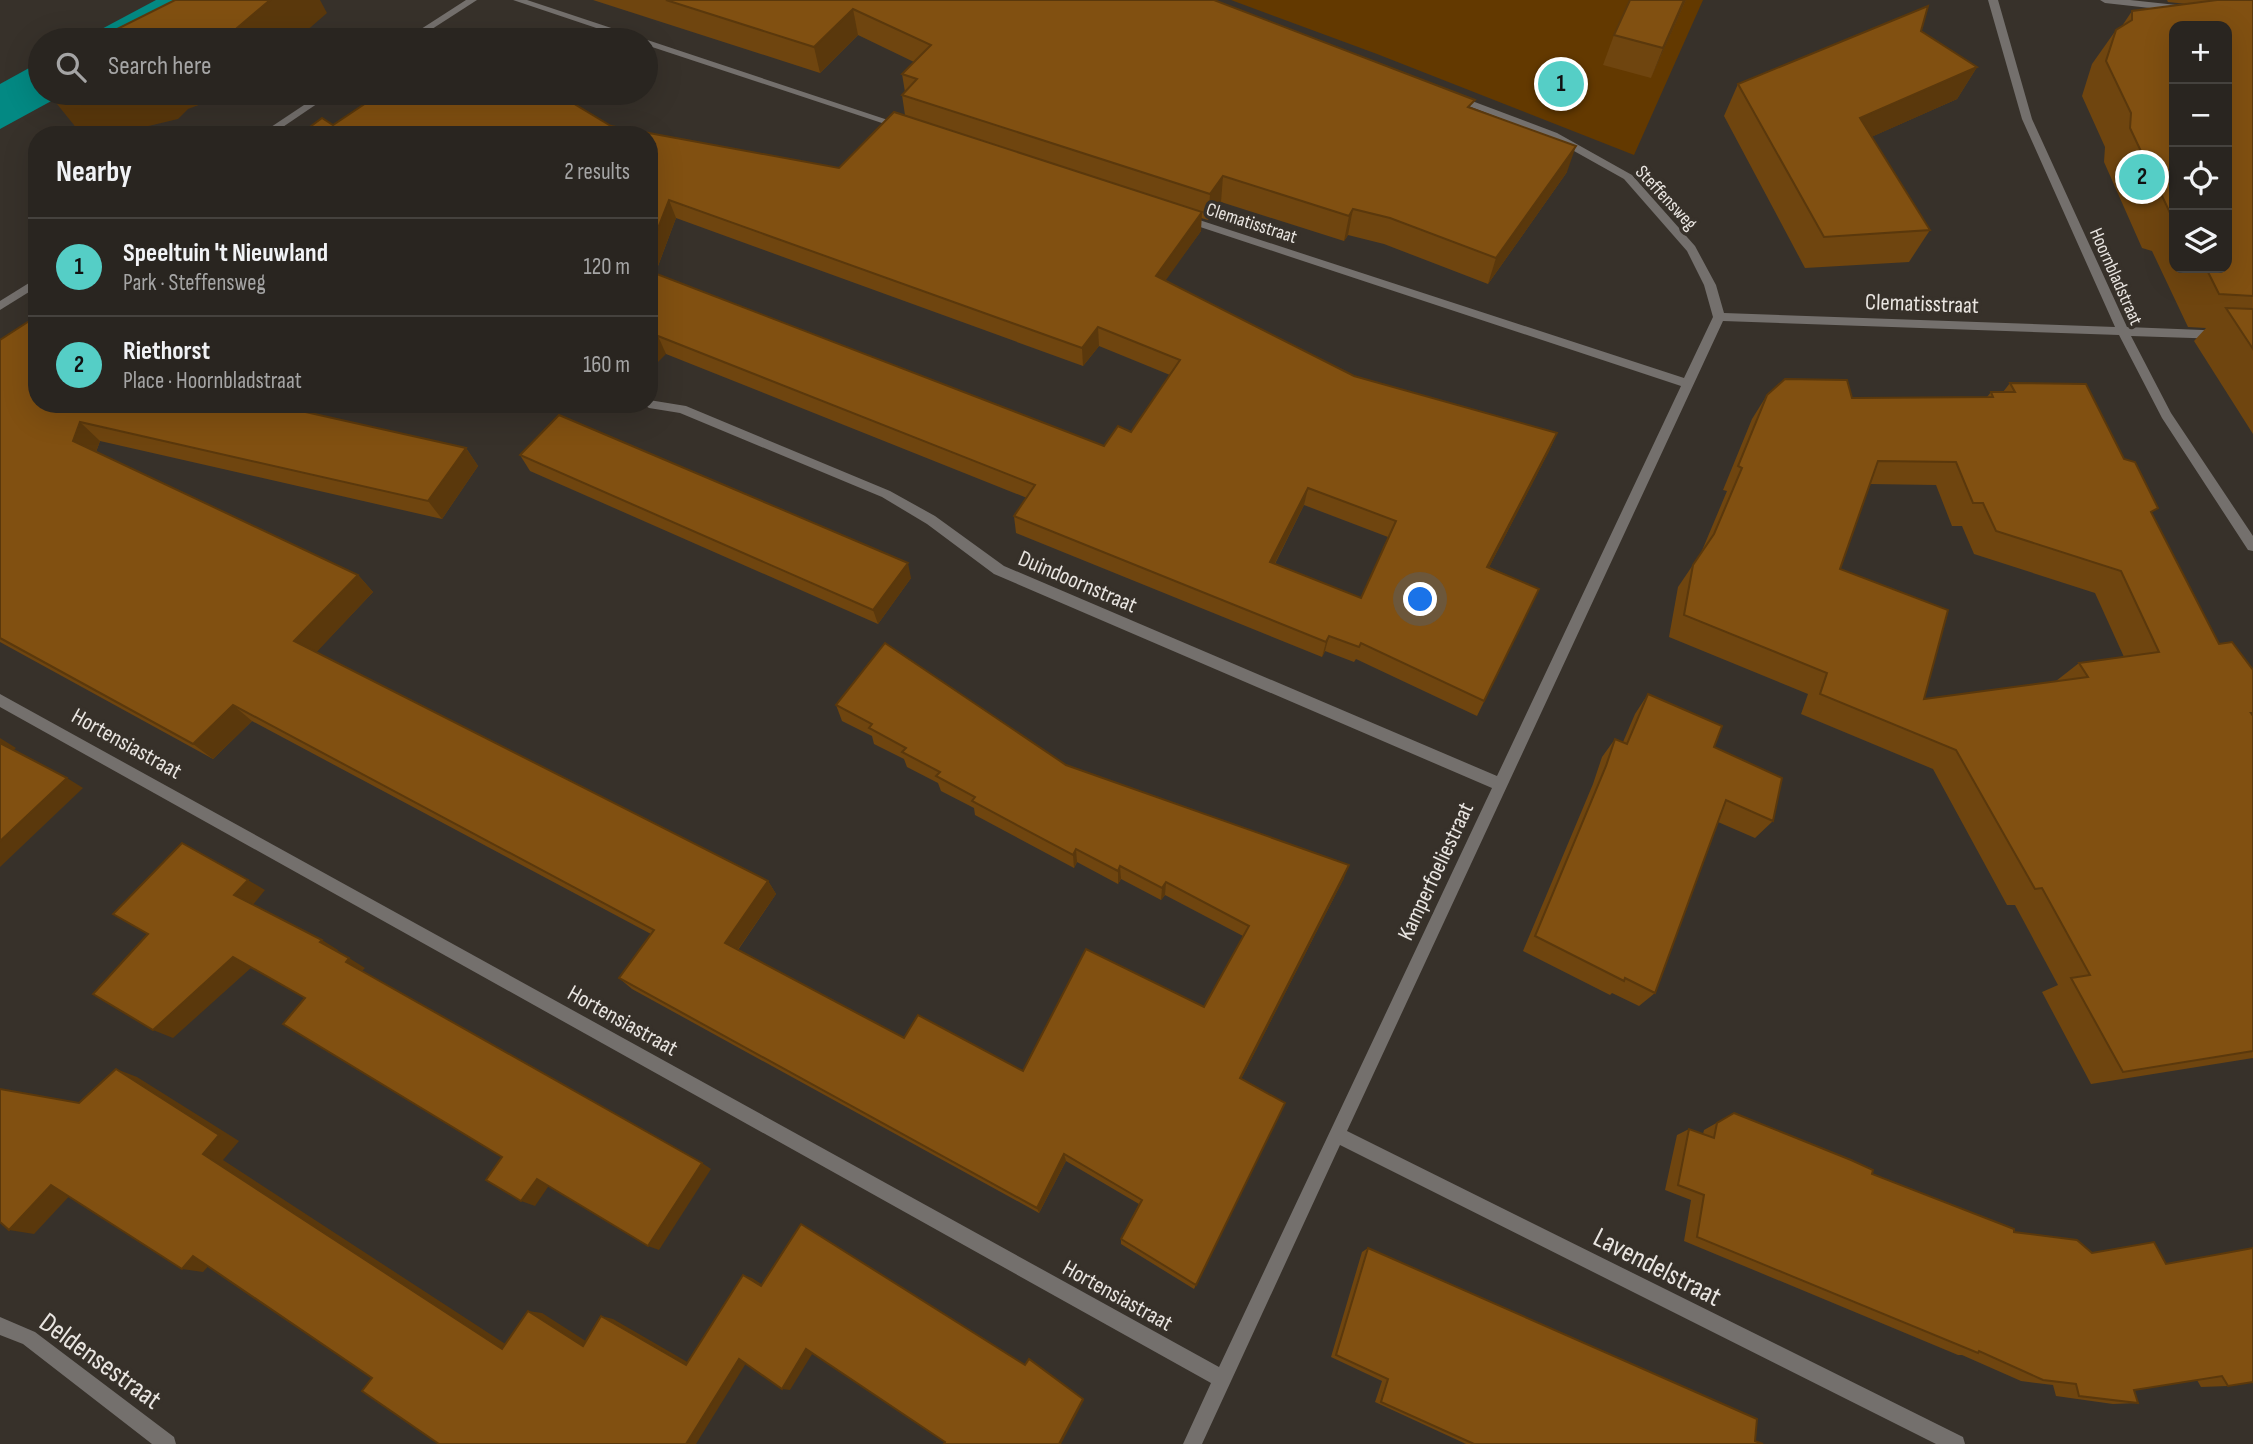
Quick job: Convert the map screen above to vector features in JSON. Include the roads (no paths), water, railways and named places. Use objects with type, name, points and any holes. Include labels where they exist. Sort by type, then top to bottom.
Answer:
[{"type":"street","points":[[428,28],[471,0]]},
{"type":"street","points":[[518,0],[604,28]]},
{"type":"street","name":"Hoornbladstraat","points":[[1993,0],[2027,119],[2123,332],[2166,415],[2253,546]]},
{"type":"street","points":[[2105,0],[2199,10]]},
{"type":"street","points":[[658,46],[921,132]]},
{"type":"street","name":"Steffensweg","points":[[1449,96],[1553,135],[1628,177],[1691,249],[1710,285],[1719,317]]},
{"type":"street","points":[[278,126],[310,105]]},
{"type":"street","name":"Clematisstraat","points":[[1170,214],[1688,384]]},
{"type":"street","points":[[0,306],[28,288]]},
{"type":"street","name":"Clematisstraat","points":[[1719,317],[2253,336]]},
{"type":"street","name":"Kamperfoeliestraat","points":[[1192,1444],[1719,317]]},
{"type":"street","name":"Duindoornstraat","points":[[658,405],[682,409],[886,494],[931,520],[999,570],[1500,785]]},
{"type":"street","name":"Hortensiastraat","points":[[0,700],[1223,1379]]},
{"type":"street","name":"Lavendelstraat","points":[[1337,1135],[1956,1444]]},
{"type":"street","name":"Deldensestraat","points":[[0,1326],[29,1338],[167,1444]]},
{"type":"water","points":[[156,0],[231,0],[181,28],[104,28]]},
{"type":"water","points":[[28,69],[28,105],[44,105],[0,129],[0,84]]},
{"type":"place","name":"Speeltuin 't Nieuwland","points":[[1561,84]]},
{"type":"place","name":"Riethorst","points":[[2142,177]]}]
